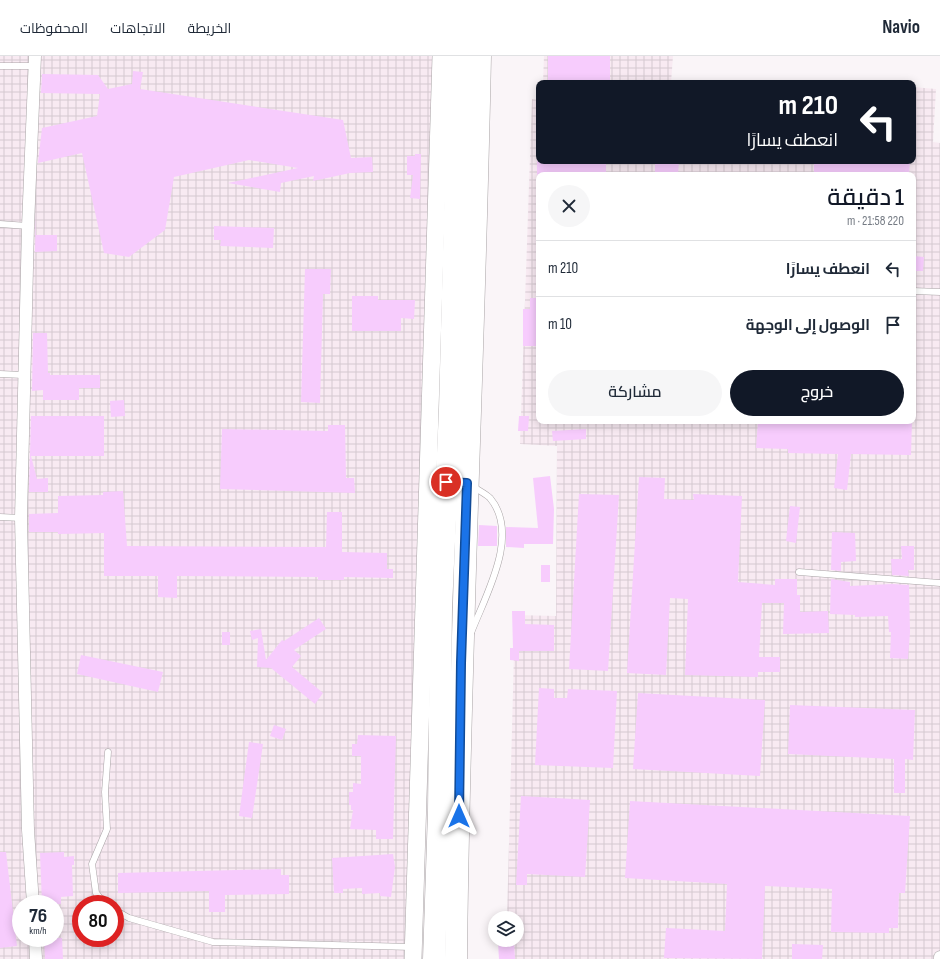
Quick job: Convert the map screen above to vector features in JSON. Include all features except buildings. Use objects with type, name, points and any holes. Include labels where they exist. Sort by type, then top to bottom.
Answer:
[{"type":"highway","points":[[457,482],[450,409],[459,56]]},
{"type":"highway","points":[[434,959],[451,663],[457,482],[480,56]]},
{"type":"highway","points":[[451,663],[459,830],[456,878],[456,959]]},
{"type":"main road","points":[[414,953],[441,56]]},
{"type":"street","points":[[32,895],[28,830],[21,518],[23,375],[35,61]]},
{"type":"street","points":[[35,947],[36,959]]},
{"type":"lane","points":[[0,66],[35,61]]},
{"type":"lane","points":[[0,224],[28,226]]},
{"type":"lane","points":[[916,291],[940,292]]},
{"type":"lane","points":[[0,374],[23,375]]},
{"type":"lane","points":[[451,663],[480,610],[498,566],[502,522],[490,498],[457,482]]},
{"type":"lane","points":[[0,517],[21,518]]},
{"type":"lane","points":[[799,572],[940,583]]},
{"type":"lane","points":[[98,895],[96,893],[92,864],[107,829],[105,792],[108,752]]},
{"type":"lane","points":[[124,915],[129,918],[213,942],[414,953]]},
{"type":"shaded area","points":[[0,56],[436,56],[405,959],[0,959]]},
{"type":"shaded area","points":[[544,56],[673,56],[671,80],[543,80]]},
{"type":"shaded area","points":[[916,87],[936,89],[933,142],[940,143],[940,959],[506,959],[507,947],[524,947],[524,911],[507,911],[515,615],[556,616],[557,446],[520,444],[532,99],[536,100],[536,164],[916,164]]},
{"type":"route","points":[[446,482],[467,483],[458,774],[459,816]]}]
